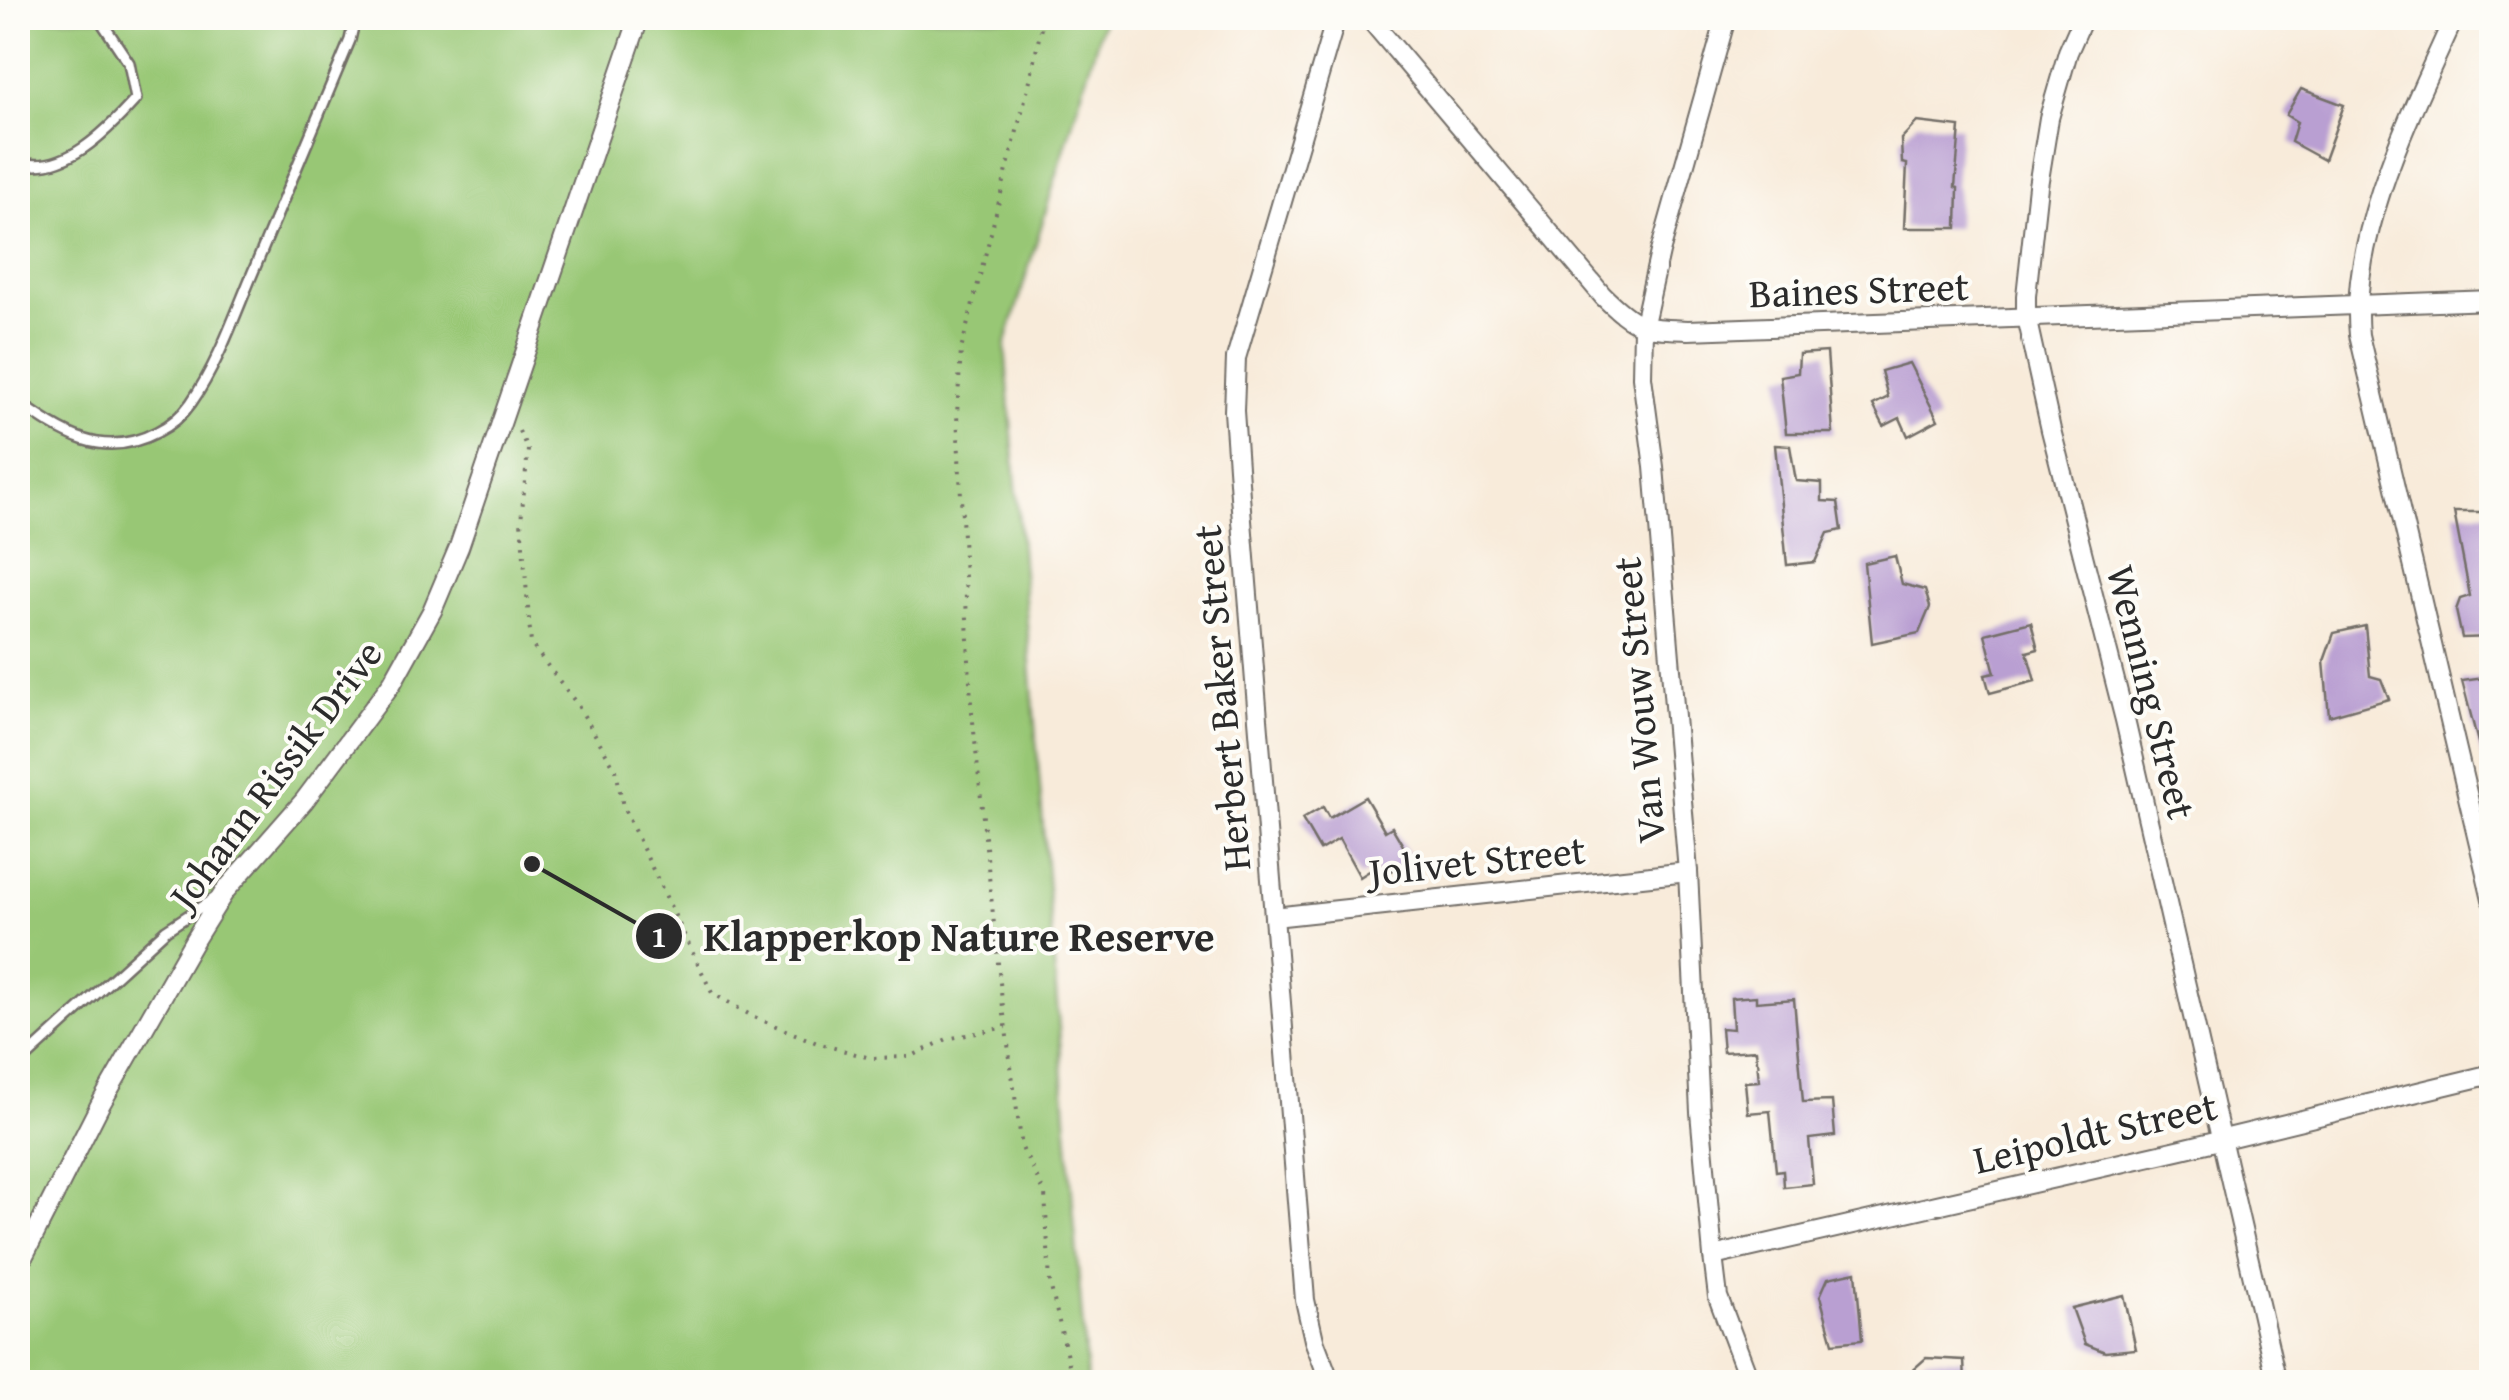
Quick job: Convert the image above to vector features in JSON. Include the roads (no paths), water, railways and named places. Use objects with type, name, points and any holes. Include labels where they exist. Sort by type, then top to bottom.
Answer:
[{"type":"street","name":"Johann Rissik Drive","points":[[18,1267],[100,1104],[225,891],[354,738],[392,683],[432,611],[460,547],[639,18]]},
{"type":"street","name":"Herbert Baker Street","points":[[1330,1382],[1314,1340],[1306,1300],[1234,411],[1234,368],[1245,319],[1336,18]]},
{"type":"street","points":[[1369,18],[1603,296],[1624,317],[1643,328]]},
{"type":"street","name":"Van Wouw Street","points":[[1726,18],[1660,252],[1643,328],[1642,376],[1654,467],[1688,872],[1700,1112],[1713,1256],[1718,1297],[1750,1382]]},
{"type":"street","name":"Wenning Street","points":[[2083,18],[2068,52],[2049,118],[2038,186],[2026,318],[2125,720],[2277,1382]]},
{"type":"street","points":[[2454,18],[2387,179],[2360,266],[2356,306],[2359,335],[2492,899]]},
{"type":"street","name":"Baines Street","points":[[1643,328],[1707,329],[2492,300]]},
{"type":"street","name":"Jolivet Street","points":[[1274,917],[1688,872]]},
{"type":"street","name":"Leipoldt Street","points":[[1713,1256],[2492,1074]]},
{"type":"lane","points":[[18,162],[48,164],[101,138],[136,99],[129,63],[99,18]]},
{"type":"lane","points":[[18,402],[74,438],[97,444],[142,439],[177,420],[199,390],[224,340],[350,40],[355,18]]},
{"type":"lane","points":[[18,1065],[166,930],[225,891]]},
{"type":"place","name":"Klapperkop Nature Reserve","points":[[532,864]]}]
